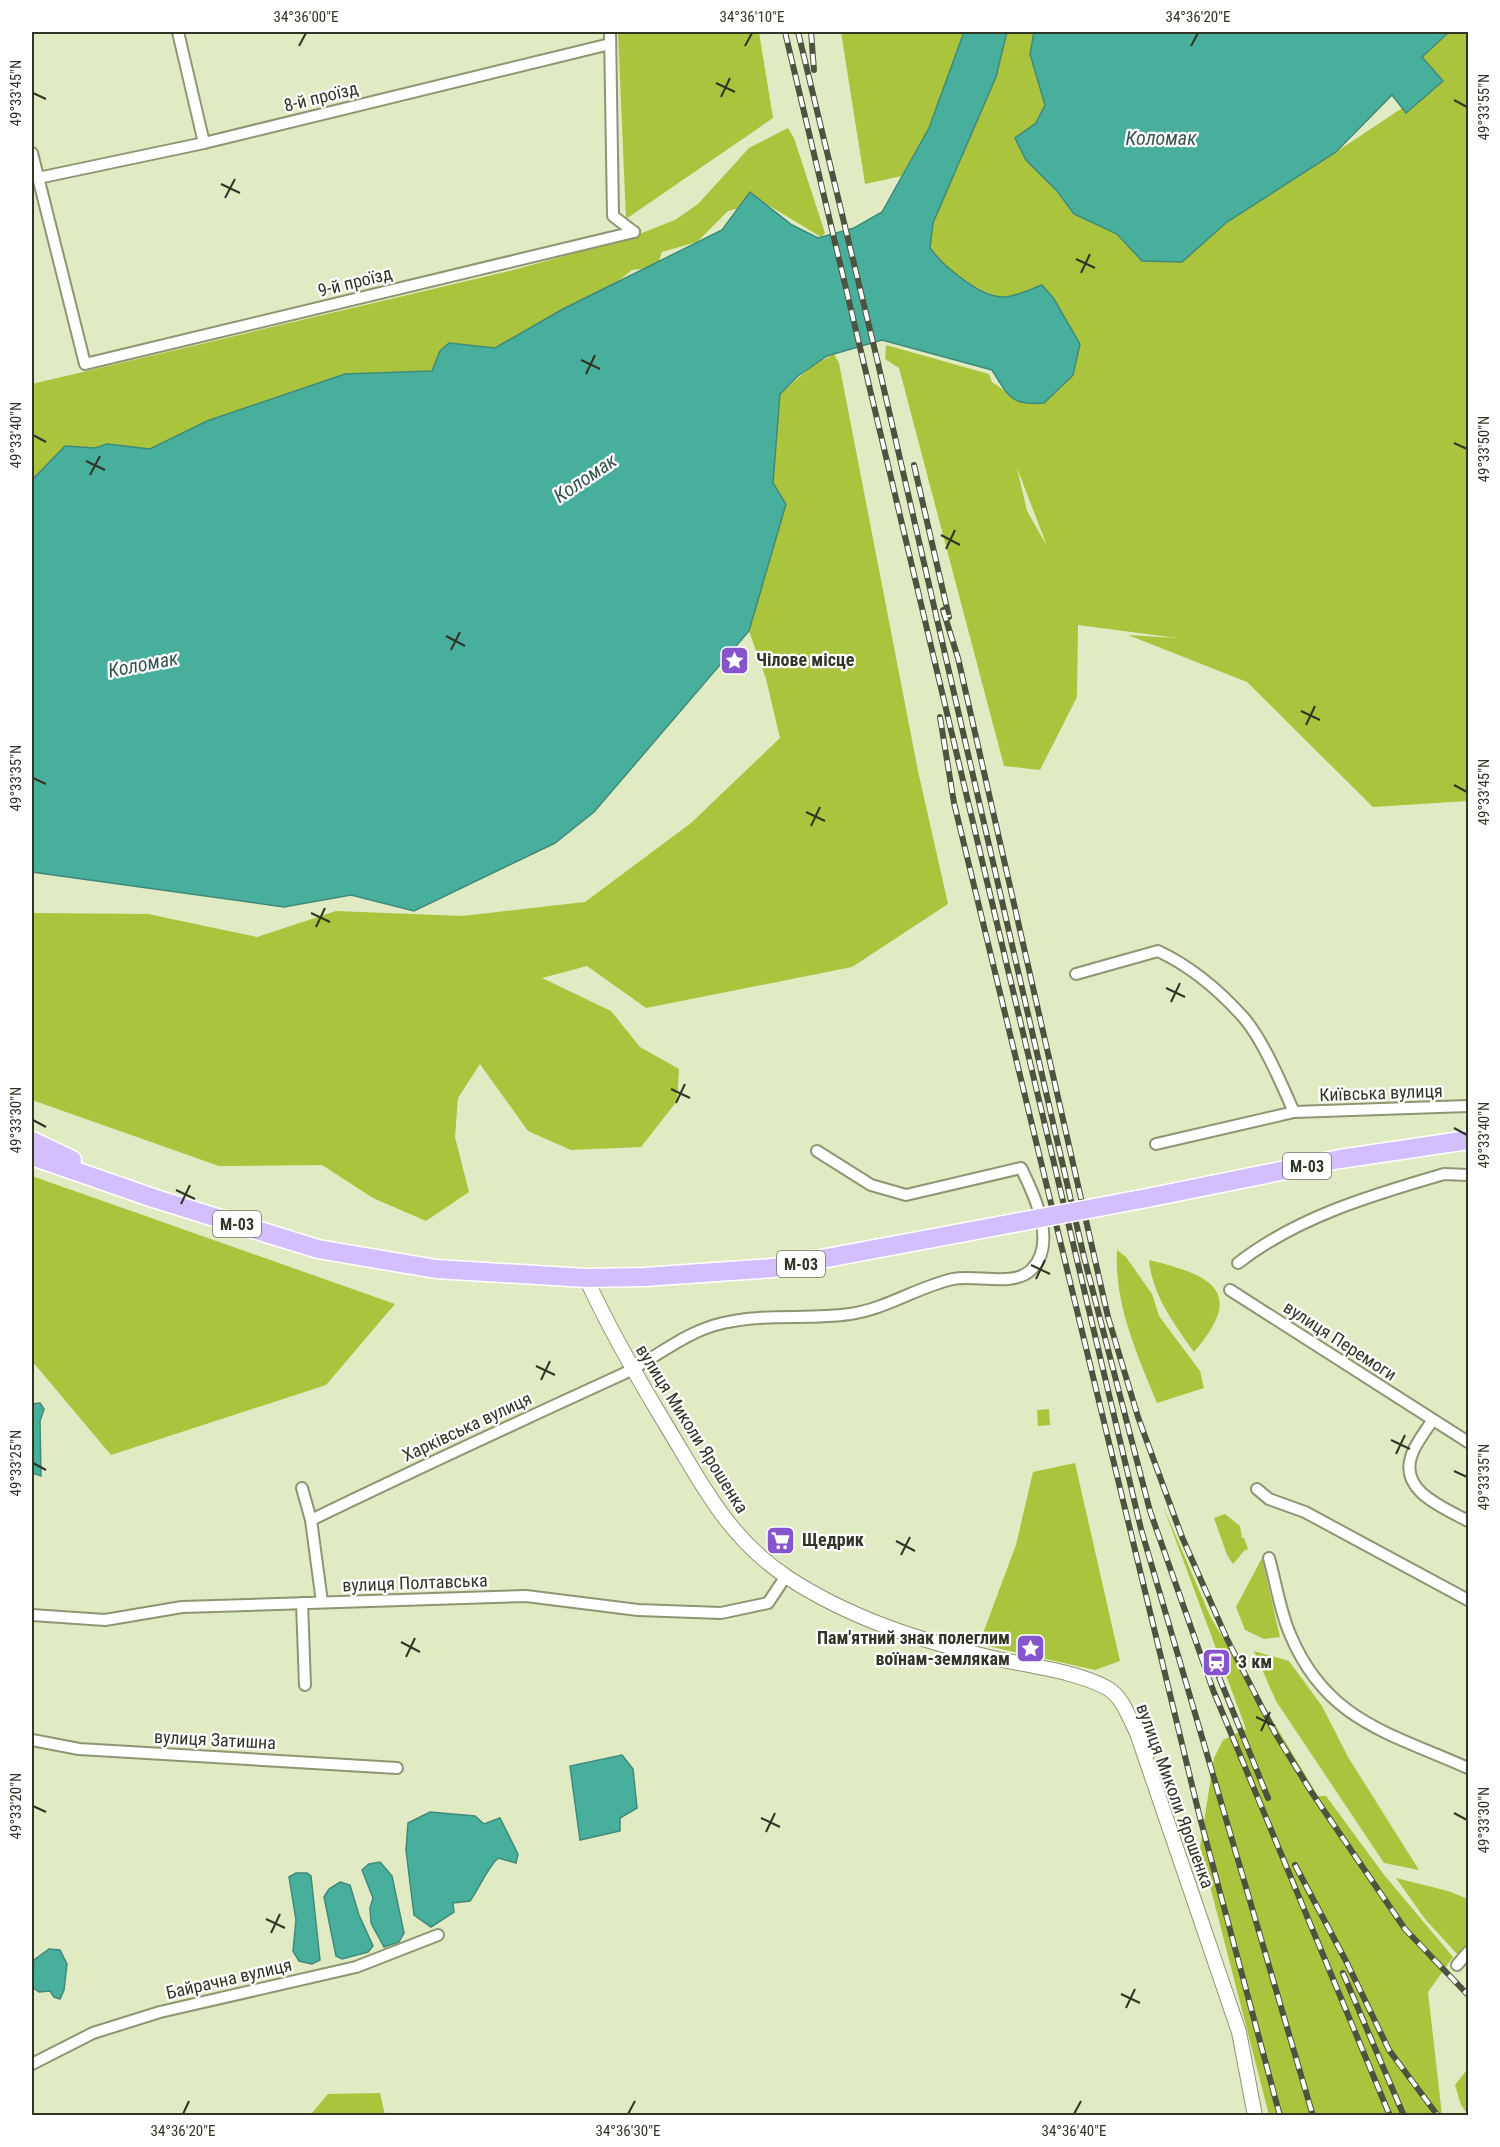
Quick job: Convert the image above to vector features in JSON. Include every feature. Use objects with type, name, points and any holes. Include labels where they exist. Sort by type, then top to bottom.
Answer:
[{"type":"highway","name":"М-03","points":[[32,1156],[156,1199],[318,1249],[436,1269],[586,1278],[644,1277],[773,1268],[1147,1198],[1340,1159],[1468,1140]]},
{"type":"highway","name":"М-03","points":[[32,1141],[156,1199]]},
{"type":"street","points":[[178,32],[204,143]]},
{"type":"street","points":[[610,32],[610,44]]},
{"type":"street","name":"8-й проїзд","points":[[38,178],[204,143],[610,44]]},
{"type":"street","name":"9-й проїзд","points":[[38,178],[85,364],[634,232],[613,216],[610,44]]},
{"type":"street","points":[[32,153],[38,178]]},
{"type":"street","name":"Київська вулиця","points":[[1076,974],[1158,951],[1185,964],[1245,1020],[1278,1076],[1294,1112]]},
{"type":"street","name":"Київська вулиця","points":[[1156,1144],[1294,1112],[1468,1106]]},
{"type":"street","name":"Харківська вулиця","points":[[310,1520],[450,1452],[633,1369],[689,1333],[724,1322],[758,1317],[850,1314],[888,1305],[952,1279],[1016,1279],[1031,1270],[1045,1243],[1032,1190],[1021,1168],[906,1194],[871,1185],[817,1150]]},
{"type":"street","points":[[1238,1263],[1263,1243],[1300,1223],[1444,1174],[1468,1175]]},
{"type":"street","name":"вулиця Миколи Ярошенка","points":[[586,1278],[605,1320],[723,1519],[752,1549],[786,1576],[831,1603],[877,1624],[973,1653],[1086,1679],[1109,1689],[1120,1699],[1137,1733],[1239,2032],[1255,2115]]},
{"type":"street","name":"вулиця Перемоги","points":[[1230,1290],[1468,1442]]},
{"type":"street","points":[[1432,1420],[1411,1457],[1409,1469],[1413,1485],[1429,1499],[1468,1521]]},
{"type":"street","points":[[302,1488],[310,1520],[322,1602]]},
{"type":"street","points":[[1257,1489],[1269,1499],[1305,1512],[1468,1600]]},
{"type":"street","points":[[1269,1558],[1289,1632],[1306,1667],[1328,1695],[1363,1722],[1468,1767]]},
{"type":"street","name":"вулиця Полтавська","points":[[32,1615],[105,1620],[182,1607],[526,1596],[638,1611],[721,1613],[768,1603],[786,1576]]},
{"type":"street","points":[[302,1603],[305,1685]]},
{"type":"street","name":"вулиця Затишна","points":[[32,1740],[80,1749],[397,1768]]},
{"type":"street","name":"Байрачна вулиця","points":[[32,2064],[93,2033],[138,2019],[356,1967],[438,1935]]},
{"type":"street","points":[[1457,1965],[1468,1952]]},
{"type":"green space","points":[[618,32],[759,32],[773,118],[626,219]]},
{"type":"green space","points":[[841,32],[964,32],[929,128],[902,176],[865,184]]},
{"type":"green space","points":[[1007,32],[1034,32],[1030,54],[1045,105],[1036,123],[1015,138],[1074,214],[1117,234],[1142,261],[1336,152],[1443,81],[1422,57],[1449,32],[1468,32],[1468,801],[1373,807],[1247,682],[1128,635],[1177,638],[1078,625],[1077,697],[1040,770],[1004,766],[899,368],[885,359],[886,345],[989,374],[992,382],[1021,402],[1003,298],[962,279],[930,248],[933,223],[995,80]],"holes":[[[1017,468],[1047,546],[1027,511]]]},
{"type":"green space","points":[[788,128],[794,138],[825,233],[821,237],[763,202],[728,211],[697,242],[662,252],[657,267],[632,270],[597,298],[539,323],[495,348],[449,343],[440,351],[433,371],[345,374],[207,421],[150,449],[107,444],[95,448],[66,446],[32,480],[32,384],[517,269],[629,238],[675,220],[698,204],[749,148]]},
{"type":"green space","points":[[834,354],[839,363],[918,771],[948,904],[852,967],[646,1008],[587,966],[542,978],[611,1011],[640,1047],[679,1069],[677,1101],[641,1147],[571,1150],[528,1131],[480,1064],[458,1098],[455,1137],[469,1192],[426,1221],[373,1198],[322,1165],[219,1166],[32,1100],[32,913],[148,914],[257,937],[336,911],[463,916],[585,902],[691,823],[780,738],[766,679],[749,631],[786,504],[773,483],[780,394],[812,366]]},
{"type":"green space","points":[[32,1176],[395,1304],[326,1385],[111,1455],[32,1361]]},
{"type":"green space","points":[[1117,1250],[1126,1257],[1152,1294],[1159,1316],[1200,1371],[1204,1388],[1157,1403],[1123,1309],[1119,1290]]},
{"type":"green space","points":[[1149,1260],[1190,1272],[1215,1289],[1219,1300],[1218,1314],[1210,1331],[1194,1352],[1159,1297]]},
{"type":"green space","points":[[1049,1409],[1050,1425],[1038,1426],[1037,1410]]},
{"type":"green space","points":[[1075,1463],[1120,1661],[1095,1670],[979,1644],[1016,1545],[1033,1472]]},
{"type":"green space","points":[[1163,1506],[1211,1618],[1318,1796],[1326,1796],[1385,1876],[1453,1957],[1428,1992],[1442,2115],[1269,2115],[1200,1847],[1214,1758],[1223,1740],[1246,1729]]},
{"type":"green space","points":[[1225,1514],[1240,1526],[1242,1538],[1248,1549],[1233,1564],[1227,1555],[1214,1518]]},
{"type":"green space","points":[[1262,1558],[1280,1637],[1264,1639],[1245,1630],[1236,1607]]},
{"type":"green space","points":[[1254,1651],[1289,1661],[1322,1706],[1348,1757],[1419,1870],[1384,1863],[1276,1701]]},
{"type":"green space","points":[[1396,1878],[1448,1891],[1468,1899],[1468,1944],[1458,1955],[1425,1919]]},
{"type":"green space","points":[[1466,2071],[1468,2073],[1468,2115],[1461,2105],[1455,2085]]},
{"type":"green space","points":[[380,2093],[385,2115],[313,2116],[312,2113],[328,2094]]},
{"type":"water","points":[[964,32],[1007,32],[996,77],[933,223],[930,248],[962,279],[993,295],[1011,296],[1042,285],[1054,299],[1080,344],[1073,375],[1044,403],[1024,403],[1017,401],[1007,393],[992,370],[882,340],[827,356],[798,376],[780,394],[773,483],[786,504],[749,631],[594,812],[555,843],[414,911],[351,895],[284,907],[32,872],[32,480],[65,446],[95,448],[107,444],[150,449],[207,421],[345,374],[432,371],[440,351],[449,343],[495,348],[563,309],[722,230],[750,192],[792,225],[818,238],[854,228],[882,212],[929,128]]},
{"type":"water","name":"Коломак","points":[[1034,32],[1449,32],[1422,57],[1443,81],[1406,113],[1392,95],[1336,152],[1227,222],[1182,262],[1142,261],[1117,234],[1074,214],[1057,191],[1026,160],[1015,138],[1036,123],[1045,105],[1030,54]]},
{"type":"water","points":[[40,1403],[44,1409],[40,1421],[41,1476],[32,1473],[32,1404]]},
{"type":"water","points":[[622,1755],[633,1769],[637,1808],[620,1818],[620,1831],[580,1840],[570,1766]]},
{"type":"water","points":[[430,1812],[475,1816],[484,1824],[500,1818],[518,1854],[516,1863],[498,1858],[470,1901],[453,1903],[454,1912],[431,1927],[414,1915],[406,1850],[408,1823]]},
{"type":"water","points":[[380,1862],[392,1876],[404,1933],[399,1942],[384,1947],[371,1923],[370,1908],[373,1898],[362,1870],[369,1864]]},
{"type":"water","points":[[296,1873],[307,1873],[311,1876],[320,1960],[312,1964],[299,1961],[293,1951],[296,1920],[289,1877]]},
{"type":"water","points":[[340,1882],[350,1885],[359,1915],[373,1946],[368,1952],[342,1959],[336,1956],[324,1897],[329,1889]]},
{"type":"water","points":[[49,1949],[60,1950],[67,1964],[64,1990],[60,1999],[54,1997],[50,1991],[39,1992],[32,1987],[34,1960]]},
{"type":"railway","points":[[785,32],[1141,1529],[1313,2116]]},
{"type":"railway","points":[[798,32],[877,359],[1084,1257],[1150,1511],[1213,1690],[1390,2116]]},
{"type":"railway","points":[[811,32],[814,70]]},
{"type":"railway","points":[[914,465],[949,617]]},
{"type":"railway","points":[[943,610],[958,658],[1108,1317],[1138,1417],[1182,1537],[1227,1639],[1275,1733],[1312,1793],[1405,1929],[1468,1995]]},
{"type":"railway","points":[[940,717],[954,803],[1199,1814],[1280,2116]]},
{"type":"railway","points":[[1219,1677],[1268,1798]]},
{"type":"railway","points":[[1295,1865],[1347,1963],[1389,2050],[1438,2116]]},
{"type":"railway","points":[[1343,1973],[1404,2116]]},
{"type":"place","name":"Чілове місце","points":[[735,660]]},
{"type":"place","name":"Щедрик","points":[[781,1540]]},
{"type":"place","name":"Пам'ятний знак полеглим воїнам-землякам","points":[[1031,1648]]},
{"type":"place","name":"3 км","points":[[1217,1662]]}]
